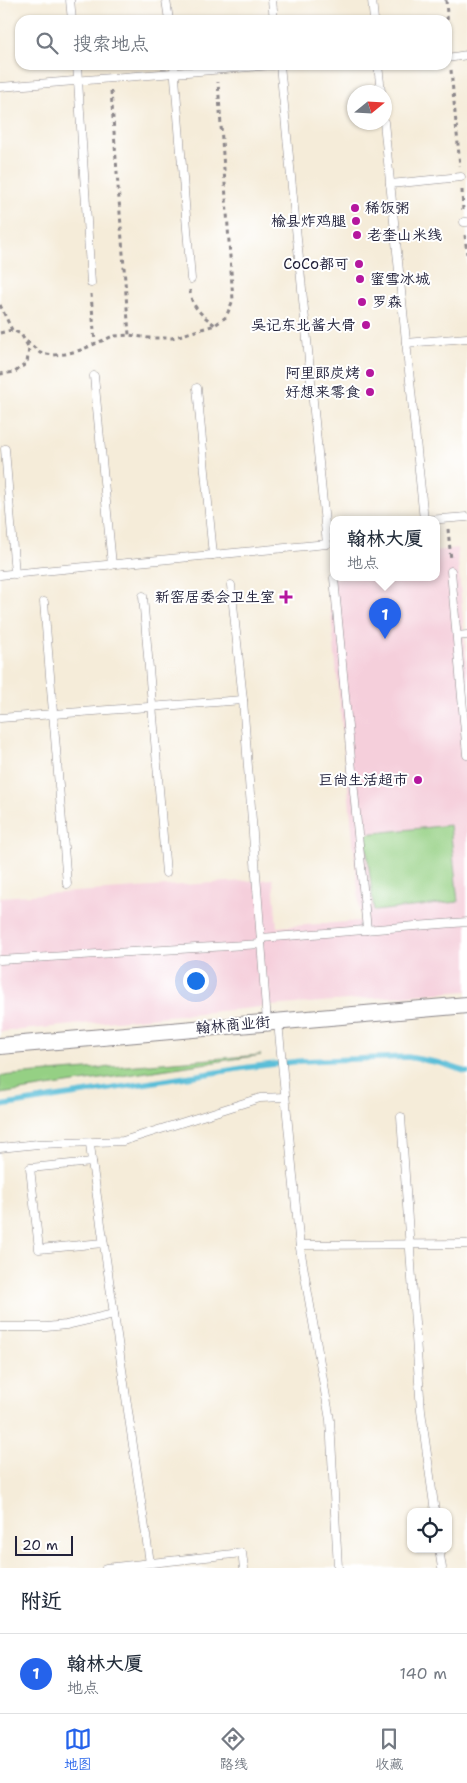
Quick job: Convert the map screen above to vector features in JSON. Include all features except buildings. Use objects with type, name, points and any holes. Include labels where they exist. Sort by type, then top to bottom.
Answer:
[{"type":"street","name":"翰林商业街","points":[[0,1046],[467,1005]]},
{"type":"lane","points":[[70,0],[72,15]]},
{"type":"lane","points":[[166,0],[168,15]]},
{"type":"lane","points":[[272,0],[274,15]]},
{"type":"lane","points":[[372,0],[374,15]]},
{"type":"lane","points":[[452,57],[467,56]]},
{"type":"lane","points":[[77,70],[91,283]]},
{"type":"lane","points":[[0,87],[110,78],[167,70]]},
{"type":"lane","points":[[174,70],[190,279]]},
{"type":"lane","points":[[0,575],[327,544],[330,528],[281,70]]},
{"type":"lane","points":[[379,70],[380,85]]},
{"type":"lane","points":[[385,130],[424,516]]},
{"type":"lane","points":[[390,184],[460,177]]},
{"type":"lane","points":[[406,343],[467,338]]},
{"type":"lane","points":[[94,376],[112,565]]},
{"type":"lane","points":[[197,388],[213,555]]},
{"type":"lane","points":[[5,449],[15,574]]},
{"type":"lane","points":[[440,519],[467,517]]},
{"type":"lane","points":[[451,571],[467,755]]},
{"type":"lane","points":[[335,581],[367,930]]},
{"type":"lane","points":[[231,584],[243,700],[261,941],[272,1022],[281,1055],[300,1244],[330,1420],[338,1568]]},
{"type":"lane","points":[[143,596],[166,873]]},
{"type":"lane","points":[[44,602],[67,884]]},
{"type":"lane","points":[[457,636],[467,635]]},
{"type":"lane","points":[[0,718],[243,700]]},
{"type":"lane","points":[[0,960],[261,941],[467,922]]},
{"type":"lane","points":[[0,1148],[38,1144],[123,1141],[260,1098],[285,1097]]},
{"type":"lane","points":[[400,1117],[421,1411],[433,1508]]},
{"type":"lane","points":[[90,1143],[150,1563]]},
{"type":"lane","points":[[92,1162],[30,1168],[39,1249],[103,1243]]},
{"type":"lane","points":[[300,1244],[467,1244]]},
{"type":"lane","points":[[0,1328],[66,1325],[114,1314]]},
{"type":"lane","points":[[106,1568],[242,1552],[244,1568]]},
{"type":"lane","points":[[440,1553],[442,1568]]},
{"type":"path","points":[[446,0],[447,15]]},
{"type":"path","points":[[450,70],[466,222],[467,254]]},
{"type":"path","points":[[110,78],[129,335]]},
{"type":"path","points":[[190,279],[190,294],[198,311],[215,325]]},
{"type":"path","points":[[91,283],[95,343]]},
{"type":"path","points":[[0,305],[12,330]]},
{"type":"path","points":[[0,333],[12,330],[22,334],[29,348],[27,363],[15,372],[0,374]]},
{"type":"path","points":[[447,519],[451,571]]},
{"type":"shaded area","points":[[457,548],[467,669],[467,991],[282,1005],[0,1032],[0,897],[273,879],[277,927],[361,921],[326,562],[330,562],[330,581],[440,581],[440,550]]},
{"type":"green space","points":[[450,825],[458,902],[374,911],[365,834]]},
{"type":"green space","points":[[261,1055],[0,1094],[0,1076]]},
{"type":"waterway","points":[[0,1106],[250,1067],[301,1061],[408,1057],[440,1063],[467,1072]]},
{"type":"place","name":"稀饭粥","points":[[355,208]]},
{"type":"place","name":"榆县炸鸡腿","points":[[356,221]]},
{"type":"place","name":"老奎山米线","points":[[357,235]]},
{"type":"place","name":"CoCo都可","points":[[359,264]]},
{"type":"place","name":"蜜雪冰城","points":[[360,279]]},
{"type":"place","name":"罗森","points":[[362,302]]},
{"type":"place","name":"吴记东北酱大骨","points":[[366,325]]},
{"type":"place","name":"阿里郎炭烤","points":[[370,373]]},
{"type":"place","name":"好想来零食","points":[[370,392]]},
{"type":"place","name":"新窑居委会卫生室","points":[[286,597]]},
{"type":"place","name":"翰林大厦","points":[[385,639]]},
{"type":"place","name":"巨尚生活超市","points":[[418,780]]}]
